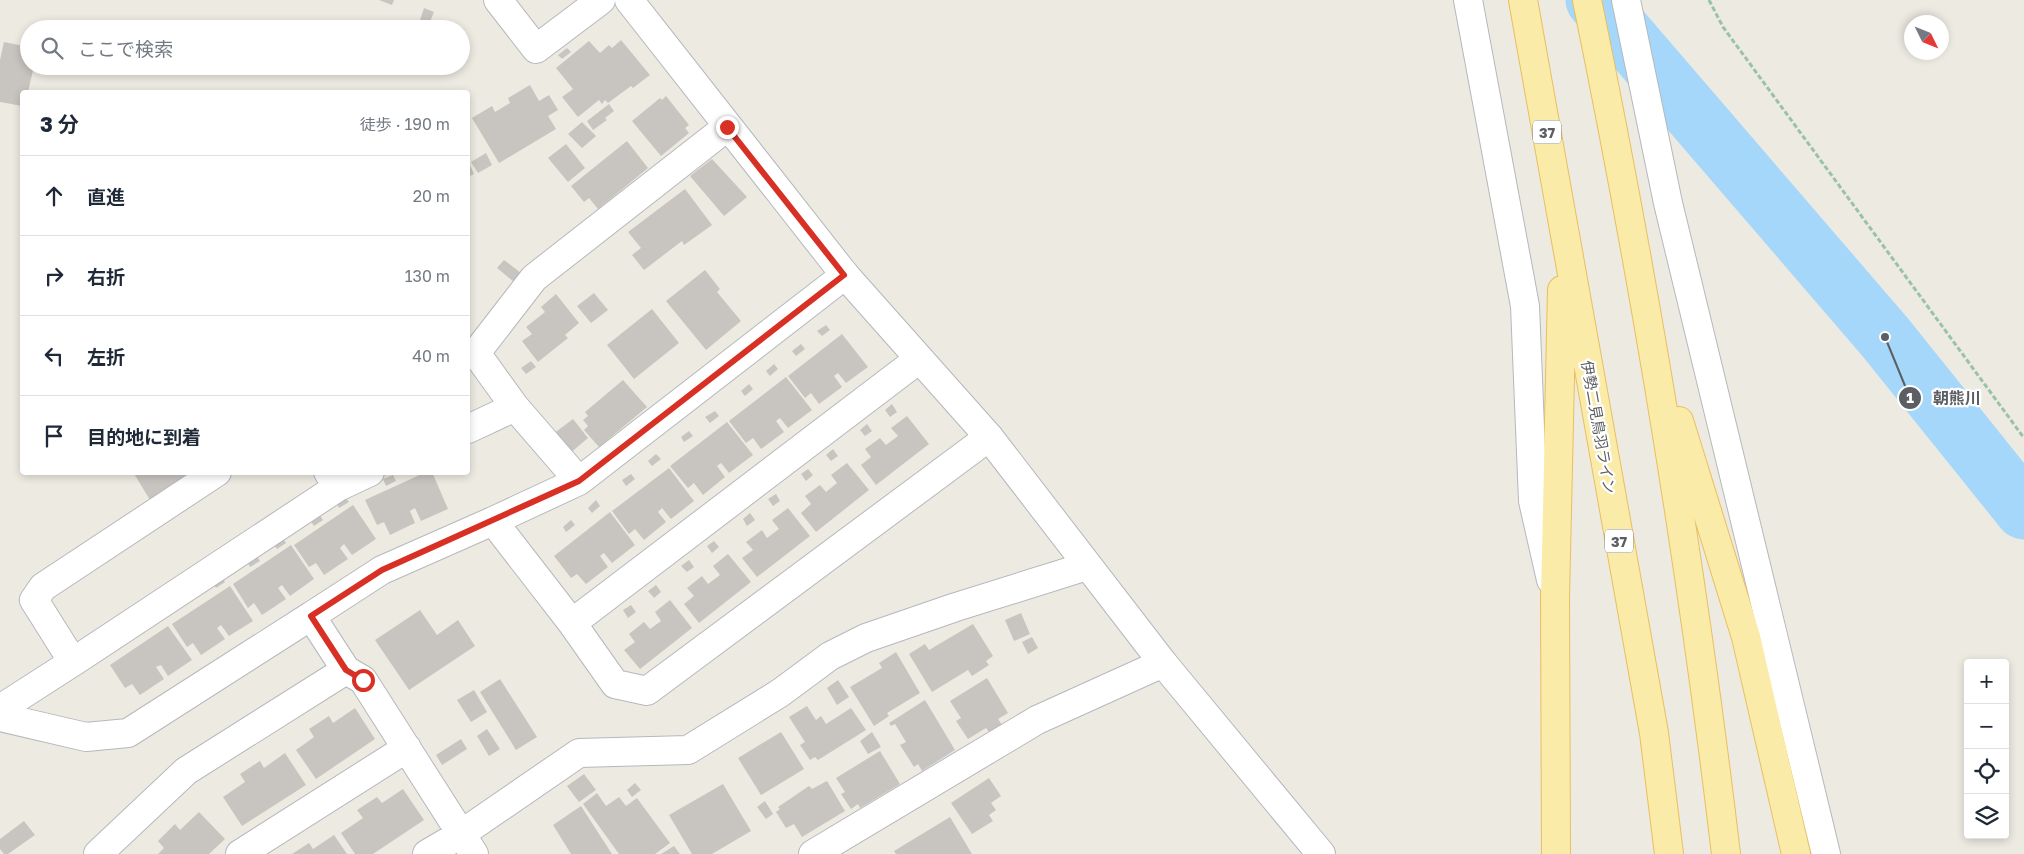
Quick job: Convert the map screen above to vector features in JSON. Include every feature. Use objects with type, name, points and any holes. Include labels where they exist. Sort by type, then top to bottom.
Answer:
[{"type":"main road","name":"伊勢二見鳥羽ライン","points":[[1523,0],[1654,733],[1669,854]]},
{"type":"main road","points":[[1587,0],[1651,331],[1708,698],[1726,854]]},
{"type":"main road","points":[[1556,854],[1555,598],[1564,228]]},
{"type":"main road","points":[[1651,331],[1746,637],[1796,854]]},
{"type":"street","points":[[498,0],[536,49],[602,0]]},
{"type":"street","points":[[629,0],[844,275],[989,437],[1163,663],[1321,854]]},
{"type":"street","points":[[1468,0],[1525,306],[1533,501],[1555,598]]},
{"type":"street","points":[[1626,0],[1668,202],[1826,854]]},
{"type":"street","points":[[579,481],[515,407],[472,353],[534,278],[727,127]]},
{"type":"street","points":[[0,717],[86,736],[128,733],[382,570],[579,481],[844,275]]},
{"type":"street","points":[[572,623],[919,358]]},
{"type":"street","points":[[470,428],[515,407]]},
{"type":"street","points":[[493,521],[572,623],[615,684],[647,691],[989,437]]},
{"type":"street","points":[[73,662],[34,600],[43,588],[212,475]]},
{"type":"street","points":[[0,709],[73,662],[333,480],[356,475]]},
{"type":"street","points":[[427,854],[467,844],[578,753],[688,750],[780,693],[830,656],[866,638],[956,607],[1087,566]]},
{"type":"street","points":[[311,616],[346,670],[363,680],[467,844]]},
{"type":"street","points":[[813,854],[1037,720],[1163,663]]},
{"type":"street","points":[[98,854],[186,771],[346,670]]},
{"type":"street","points":[[240,854],[407,748]]},
{"type":"path","points":[[1709,0],[1723,27],[2024,438]]},
{"type":"building","points":[[379,0],[394,0],[392,5]]},
{"type":"building","points":[[424,8],[434,12],[431,20],[420,20]]},
{"type":"building","points":[[621,40],[650,75],[608,103],[605,100],[602,104],[599,100],[578,117],[562,97],[573,89],[556,68],[589,41],[600,53],[609,45],[612,48]]},
{"type":"building","points":[[4,42],[20,45],[20,75],[32,75],[28,90],[20,90],[20,106],[0,102],[0,60]]},
{"type":"building","points":[[567,48],[571,52],[562,59],[558,55]]},
{"type":"building","points":[[530,85],[539,101],[549,95],[558,110],[548,116],[556,129],[499,163],[472,118],[492,106],[495,112],[510,103],[508,98]]},
{"type":"building","points":[[666,96],[689,125],[685,128],[689,133],[661,156],[632,121],[660,98],[662,100]]},
{"type":"building","points":[[609,104],[614,111],[605,118],[607,120],[593,130],[587,121]]},
{"type":"building","points":[[582,122],[596,136],[582,148],[568,134]]},
{"type":"building","points":[[627,141],[648,168],[598,209],[589,198],[584,202],[571,186]]},
{"type":"building","points":[[566,144],[585,168],[568,182],[548,158]]},
{"type":"building","points":[[486,153],[492,165],[478,173],[471,162]]},
{"type":"building","points":[[712,159],[747,197],[724,216],[690,176]]},
{"type":"building","points":[[470,165],[474,174],[470,176]]},
{"type":"building","points":[[685,189],[712,225],[684,245],[682,241],[644,270],[632,255],[641,248],[628,232]]},
{"type":"building","points":[[504,260],[521,273],[514,282],[497,268]]},
{"type":"building","points":[[705,270],[720,289],[717,292],[741,321],[706,350],[666,301]]},
{"type":"building","points":[[594,293],[608,310],[591,323],[577,306]]},
{"type":"building","points":[[556,294],[579,323],[565,335],[568,338],[538,362],[522,341],[532,334],[526,327],[545,312],[541,307]]},
{"type":"building","points":[[652,309],[679,343],[634,379],[607,345]]},
{"type":"building","points":[[826,325],[830,330],[822,336],[817,331]]},
{"type":"building","points":[[842,334],[868,367],[846,383],[838,373],[834,376],[842,387],[819,404],[811,393],[805,398],[788,376]]},
{"type":"building","points":[[801,344],[805,349],[796,356],[792,351]]},
{"type":"building","points":[[531,361],[536,367],[526,374],[521,368]]},
{"type":"building","points":[[774,364],[778,369],[770,376],[766,371]]},
{"type":"building","points":[[786,377],[812,410],[788,428],[780,418],[776,421],[784,432],[761,449],[753,438],[746,443],[729,421]]},
{"type":"building","points":[[623,380],[647,407],[599,447],[584,430],[588,426],[583,420],[588,416],[585,412]]},
{"type":"building","points":[[749,384],[753,389],[745,396],[741,391]]},
{"type":"building","points":[[892,404],[897,412],[890,417],[885,410]]},
{"type":"building","points":[[715,411],[719,416],[710,423],[705,417]]},
{"type":"building","points":[[907,416],[929,444],[876,485],[861,465],[871,457],[865,449],[880,438],[886,445],[898,436],[891,428]]},
{"type":"building","points":[[573,419],[588,438],[569,454],[553,434]]},
{"type":"building","points":[[727,422],[753,455],[729,473],[721,463],[717,466],[725,477],[703,495],[694,483],[688,488],[670,466]]},
{"type":"building","points":[[867,424],[872,431],[865,436],[860,430]]},
{"type":"building","points":[[689,431],[693,436],[684,442],[681,437]]},
{"type":"building","points":[[833,449],[838,456],[831,461],[826,455]]},
{"type":"building","points":[[656,454],[661,459],[652,466],[648,461]]},
{"type":"building","points":[[847,463],[869,490],[816,532],[801,513],[811,504],[805,496],[820,485],[826,492],[837,483],[831,475]]},
{"type":"building","points":[[669,468],[694,501],[671,519],[662,508],[658,512],[666,522],[644,540],[635,529],[629,534],[612,511]]},
{"type":"building","points":[[808,469],[813,475],[806,481],[801,474]]},
{"type":"building","points":[[631,474],[635,479],[626,486],[622,480]]},
{"type":"building","points":[[135,475],[191,475],[150,500]]},
{"type":"building","points":[[393,475],[396,481],[386,486],[383,479]]},
{"type":"building","points":[[419,475],[433,475],[448,509],[421,521],[415,508],[410,511],[415,523],[390,535],[384,522],[377,525],[365,500]]},
{"type":"building","points":[[776,494],[780,501],[773,506],[768,499]]},
{"type":"building","points":[[345,497],[349,502],[339,508],[336,502]]},
{"type":"building","points":[[596,500],[600,506],[592,513],[588,508]]},
{"type":"building","points":[[353,505],[376,539],[352,555],[344,544],[340,548],[348,559],[324,575],[316,563],[309,567],[294,545]]},
{"type":"building","points":[[788,508],[810,536],[757,577],[742,558],[753,550],[746,542],[762,530],[767,538],[779,529],[772,520]]},
{"type":"building","points":[[610,512],[635,545],[612,563],[604,553],[600,556],[608,567],[586,584],[577,574],[571,578],[554,556]]},
{"type":"building","points":[[750,513],[755,520],[747,526],[743,519]]},
{"type":"building","points":[[319,514],[323,520],[314,526],[310,520]]},
{"type":"building","points":[[571,520],[575,525],[566,532],[563,527]]},
{"type":"building","points":[[282,537],[286,543],[277,549],[273,543]]},
{"type":"building","points":[[714,541],[719,547],[712,553],[707,546]]},
{"type":"building","points":[[291,545],[314,579],[290,596],[282,585],[278,588],[286,599],[262,615],[254,603],[248,608],[233,584]]},
{"type":"building","points":[[728,554],[751,582],[699,623],[684,604],[694,596],[687,588],[702,576],[708,584],[720,575],[713,566]]},
{"type":"building","points":[[256,555],[260,561],[250,567],[247,561]]},
{"type":"building","points":[[689,560],[694,567],[687,572],[681,566]]},
{"type":"building","points":[[222,576],[225,582],[216,588],[212,582]]},
{"type":"building","points":[[656,585],[661,592],[654,598],[648,591]]},
{"type":"building","points":[[230,586],[253,621],[229,636],[221,625],[217,628],[225,639],[201,655],[193,643],[187,647],[172,624]]},
{"type":"building","points":[[670,600],[692,628],[640,669],[624,650],[635,642],[629,634],[644,622],[650,629],[661,621],[655,612]]},
{"type":"building","points":[[631,605],[636,612],[628,618],[623,610]]},
{"type":"building","points":[[420,610],[437,635],[458,620],[475,646],[409,690],[375,640]]},
{"type":"building","points":[[1021,613],[1030,634],[1014,641],[1005,620]]},
{"type":"building","points":[[973,624],[993,656],[986,661],[989,665],[972,676],[968,670],[932,692],[909,654],[925,644],[929,650]]},
{"type":"building","points":[[168,626],[192,660],[168,676],[161,665],[156,667],[164,679],[140,695],[132,684],[125,688],[110,665]]},
{"type":"building","points":[[1032,637],[1038,648],[1028,654],[1022,642]]},
{"type":"building","points":[[896,652],[920,693],[887,713],[889,716],[874,726],[850,687],[882,668],[879,663]]},
{"type":"building","points":[[987,678],[1008,713],[998,719],[1002,725],[990,733],[986,728],[968,739],[956,721],[961,718],[950,701]]},
{"type":"building","points":[[500,679],[537,737],[516,750],[480,692]]},
{"type":"building","points":[[838,680],[849,697],[837,705],[827,688]]},
{"type":"building","points":[[474,690],[487,712],[471,722],[457,700]]},
{"type":"building","points":[[925,700],[955,750],[922,771],[918,764],[914,767],[900,745],[906,742],[895,724],[891,726],[889,723]]},
{"type":"building","points":[[807,706],[816,720],[821,716],[826,724],[851,708],[866,730],[818,760],[815,757],[810,760],[800,745],[805,742],[789,717]]},
{"type":"building","points":[[355,708],[375,739],[316,779],[296,750],[314,737],[309,729],[329,716],[333,723]]},
{"type":"building","points":[[487,729],[500,749],[489,756],[477,736]]},
{"type":"building","points":[[781,732],[804,769],[761,795],[738,758]]},
{"type":"building","points":[[872,732],[881,747],[868,754],[860,741]]},
{"type":"building","points":[[461,739],[467,749],[442,765],[436,755]]},
{"type":"building","points":[[880,751],[900,784],[860,808],[858,804],[851,809],[841,794],[845,792],[836,778]]},
{"type":"building","points":[[285,753],[306,785],[242,826],[223,797],[245,782],[240,774],[260,761],[264,768]]},
{"type":"building","points":[[584,774],[596,790],[579,802],[567,786]]},
{"type":"building","points":[[989,778],[1001,796],[991,803],[996,810],[989,815],[993,821],[972,834],[951,803]]},
{"type":"building","points":[[827,781],[845,811],[802,837],[794,824],[786,828],[776,812],[780,809],[778,807],[809,786],[812,789]]},
{"type":"building","points":[[635,783],[641,790],[632,797],[627,790]]},
{"type":"building","points":[[723,784],[751,831],[712,854],[692,854],[669,815]]},
{"type":"building","points":[[403,789],[424,820],[373,854],[355,854],[341,833],[363,818],[357,810],[377,797],[382,803]]},
{"type":"building","points":[[597,793],[606,806],[619,797],[626,806],[637,798],[670,843],[655,854],[619,854],[583,804]]},
{"type":"building","points":[[765,801],[773,814],[766,819],[757,807]]},
{"type":"building","points":[[581,806],[612,854],[571,854],[553,825]]},
{"type":"building","points":[[199,812],[225,839],[209,854],[158,854],[164,848],[158,841],[175,824],[180,830]]},
{"type":"building","points":[[950,817],[972,854],[896,854],[894,851]]},
{"type":"building","points":[[24,821],[35,835],[8,854],[4,854],[0,849],[0,839]]},
{"type":"building","points":[[334,835],[347,854],[292,854],[309,843],[313,849]]},
{"type":"building","points":[[674,846],[680,854],[661,854]]},
{"type":"waterway","points":[[1595,0],[1885,337],[2024,510]]},
{"type":"place","name":"朝熊川","points":[[1885,337]]},
{"type":"route","points":[[363,680],[346,670],[311,616],[382,570],[579,481],[844,275],[727,127]]}]
